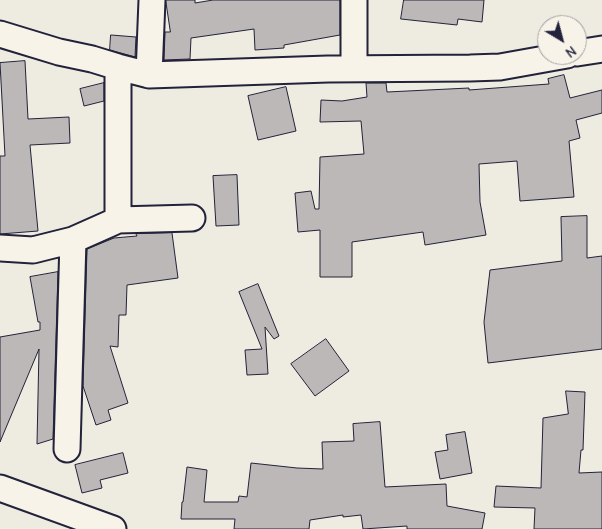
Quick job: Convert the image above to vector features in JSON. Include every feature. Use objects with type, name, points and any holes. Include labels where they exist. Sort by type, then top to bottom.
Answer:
[{"type":"street","points":[[149,75],[152,0]]},
{"type":"street","points":[[354,0],[354,69]]},
{"type":"street","points":[[0,34],[59,52],[149,75],[493,67],[537,60]]},
{"type":"street","points":[[587,51],[602,49]]},
{"type":"street","points":[[118,67],[118,220]]},
{"type":"street","points":[[0,248],[33,250],[73,240],[118,220],[192,218]]},
{"type":"street","points":[[67,450],[73,240]]},
{"type":"street","points":[[0,488],[113,529]]},
{"type":"building","points":[[166,0],[195,0],[195,3],[213,0],[340,0],[340,35],[284,45],[284,48],[255,50],[254,29],[191,38],[190,59],[164,60],[165,32],[170,32]]},
{"type":"building","points":[[404,0],[484,0],[482,22],[458,19],[457,25],[401,19]]},
{"type":"building","points":[[111,35],[136,37],[135,57],[110,50]]},
{"type":"building","points":[[25,61],[28,119],[69,117],[70,143],[30,145],[38,231],[0,234],[0,156],[5,156],[0,63]]},
{"type":"building","points":[[564,75],[570,98],[602,90],[602,113],[576,120],[580,138],[569,141],[574,197],[520,201],[517,161],[479,164],[480,202],[486,235],[425,245],[423,232],[352,242],[352,277],[320,277],[320,230],[298,232],[295,193],[311,191],[315,209],[319,209],[320,157],[364,154],[361,121],[320,122],[321,100],[342,101],[367,97],[366,83],[386,83],[387,92],[469,88],[469,90],[549,84],[548,79]]},
{"type":"building","points":[[104,83],[104,101],[84,106],[80,89]]},
{"type":"building","points":[[286,87],[296,131],[258,140],[248,96]]},
{"type":"building","points":[[237,175],[239,225],[216,226],[213,176]]},
{"type":"building","points":[[587,216],[587,258],[602,256],[602,349],[488,363],[484,322],[490,270],[562,261],[561,217]]},
{"type":"building","points":[[172,233],[178,278],[127,285],[126,315],[119,315],[118,347],[110,346],[128,403],[108,410],[111,420],[96,425],[83,386],[87,249],[114,238],[137,236],[136,234]]},
{"type":"building","points":[[58,272],[53,439],[37,444],[39,349],[0,442],[0,337],[40,330],[30,277]]},
{"type":"building","points":[[258,284],[279,336],[274,339],[265,327],[268,374],[247,375],[245,350],[262,349],[239,292]]},
{"type":"building","points":[[326,339],[349,371],[315,396],[291,364]]},
{"type":"building","points":[[566,391],[585,392],[583,450],[581,450],[579,473],[602,472],[602,529],[534,529],[535,508],[494,507],[496,486],[541,488],[543,418],[568,414]]},
{"type":"building","points":[[380,422],[385,487],[446,484],[447,506],[485,513],[482,529],[407,529],[407,526],[363,529],[361,515],[343,517],[343,515],[310,520],[309,529],[234,529],[235,519],[181,519],[187,467],[207,470],[204,502],[238,502],[239,496],[247,497],[251,463],[323,469],[322,442],[354,441],[353,424]]},
{"type":"building","points":[[465,432],[472,473],[440,479],[435,452],[448,450],[446,435]]},
{"type":"building","points":[[123,453],[128,473],[100,480],[102,488],[82,493],[75,465]]}]
